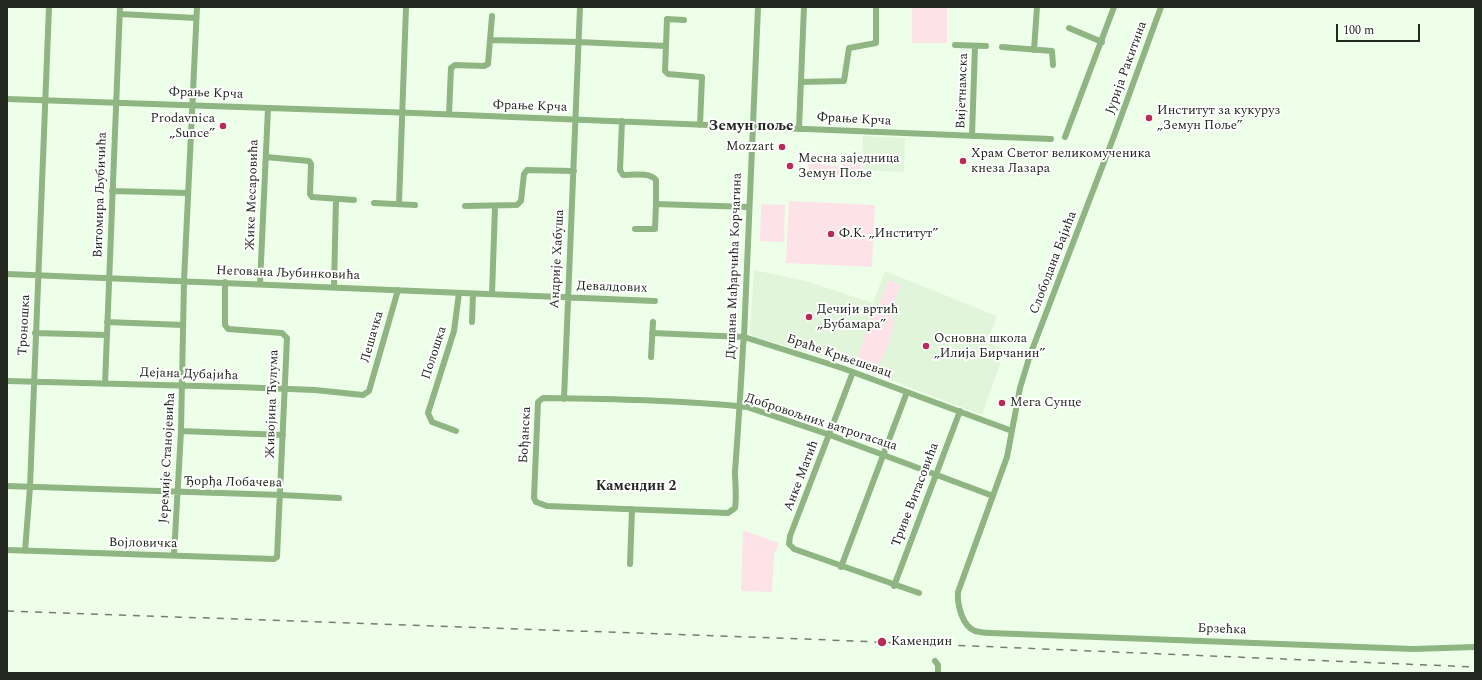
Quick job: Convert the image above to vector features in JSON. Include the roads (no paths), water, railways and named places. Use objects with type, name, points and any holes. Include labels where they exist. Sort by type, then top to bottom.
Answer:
[{"type":"street","name":"Троношка","points":[[25,551],[30,487],[49,7]]},
{"type":"street","name":"Витомира Љубичића","points":[[105,384],[115,102],[120,7]]},
{"type":"street","name":"Јеремије Станојевића","points":[[174,555],[181,431],[184,281],[197,7]]},
{"type":"street","points":[[399,204],[406,7]]},
{"type":"street","name":"Андрије Хабуша","points":[[564,399],[580,7]]},
{"type":"street","name":"Душана Мађарчића Корчагина","points":[[632,509],[728,513],[734,510],[744,337],[748,206],[758,7]]},
{"type":"street","points":[[799,129],[804,7]]},
{"type":"street","points":[[801,82],[844,81],[849,48],[876,44],[876,7]]},
{"type":"street","points":[[1034,50],[1037,7]]},
{"type":"street","points":[[1066,137],[1114,7]]},
{"type":"street","name":"Јурија Ракитина","points":[[1114,136],[1161,7]]},
{"type":"street","points":[[120,14],[196,18]]},
{"type":"street","points":[[448,114],[451,68],[455,65],[484,66],[488,64],[492,16]]},
{"type":"street","points":[[684,20],[667,19],[666,71],[668,74],[700,76],[702,79],[700,125]]},
{"type":"street","points":[[1069,28],[1102,42]]},
{"type":"street","points":[[490,40],[666,46]]},
{"type":"street","name":"Вијетнамска","points":[[955,46],[986,46]]},
{"type":"street","name":"Вијетнамска","points":[[972,136],[975,46]]},
{"type":"street","points":[[1002,47],[1052,51],[1053,65]]},
{"type":"street","name":"Фрање Крча","points":[[7,99],[403,112],[1052,140]]},
{"type":"street","name":"Жике Месаровића","points":[[260,284],[268,108]]},
{"type":"street","points":[[622,121],[620,170],[623,175],[650,175],[656,180],[655,229],[635,229]]},
{"type":"street","name":"Слободана Бајића","points":[[968,627],[961,613],[958,592],[1007,457],[1020,388],[1030,355],[1114,136]]},
{"type":"street","points":[[266,157],[310,161],[311,196],[314,198],[354,200]]},
{"type":"street","points":[[465,206],[514,206],[520,203],[524,174],[527,170],[574,171]]},
{"type":"street","points":[[112,190],[188,193]]},
{"type":"street","points":[[334,287],[336,199]]},
{"type":"street","points":[[374,203],[415,205]]},
{"type":"street","points":[[656,204],[748,206]]},
{"type":"street","points":[[492,294],[495,207]]},
{"type":"street","name":"Негована Љубинковића","points":[[7,274],[225,282],[567,298]]},
{"type":"street","name":"Живојина Ћулума","points":[[225,282],[224,325],[228,329],[282,333],[286,336],[281,495],[277,557]]},
{"type":"street","name":"Лешачка","points":[[369,390],[398,290]]},
{"type":"street","name":"Полошка","points":[[456,431],[432,422],[428,418],[428,409],[454,331],[459,293]]},
{"type":"street","points":[[472,322],[473,294]]},
{"type":"street","name":"Девалдових","points":[[567,298],[656,301]]},
{"type":"street","points":[[107,322],[183,325]]},
{"type":"street","points":[[651,357],[653,322]]},
{"type":"street","points":[[35,332],[107,335]]},
{"type":"street","name":"Браће Крњешевац","points":[[652,333],[744,337],[854,372],[1012,431]]},
{"type":"street","name":"Анке Матић","points":[[841,566],[794,549],[789,544],[790,536],[854,372]]},
{"type":"street","name":"Дејана Дубајића","points":[[7,381],[285,389],[363,395],[369,390]]},
{"type":"street","points":[[907,392],[841,566],[894,586],[919,593]]},
{"type":"street","name":"Бођанска","points":[[564,399],[543,398],[538,402],[534,498],[536,502],[542,506],[632,509]]},
{"type":"street","name":"Добровољних ватрогасаца","points":[[564,399],[658,402],[740,407],[830,434],[993,496]]},
{"type":"street","name":"Триве Витасовића","points":[[894,586],[960,411]]},
{"type":"street","points":[[181,431],[283,435]]},
{"type":"street","name":"Ђорђа Лобачева","points":[[7,486],[339,498]]},
{"type":"street","points":[[630,564],[632,509]]},
{"type":"street","name":"Војловичка","points":[[7,550],[274,559],[277,557]]},
{"type":"street","name":"Брзећка","points":[[968,627],[974,630],[990,633],[1413,649],[1475,647]]},
{"type":"street","points":[[935,661],[938,665],[938,673]]},
{"type":"railway","points":[[7,611],[805,639],[1475,667]]},
{"type":"place","name":"Институт за кукуруз „Земун Поље”","points":[[1149,118]]},
{"type":"place","name":"Prodavnica „Sunce”","points":[[223,126]]},
{"type":"place","name":"Mozzart","points":[[782,147]]},
{"type":"place","name":"Храм Светог великомученика кнеза Лазара","points":[[963,161]]},
{"type":"place","name":"Месна заједница Земун Поље","points":[[790,166]]},
{"type":"place","name":"Ф.К. „Институт”","points":[[831,234]]},
{"type":"place","name":"Дечији вртић „Бубамара”","points":[[809,317]]},
{"type":"place","name":"Основна школа „Илија Бирчанин”","points":[[926,346]]},
{"type":"place","name":"Мега Сунце","points":[[1002,403]]},
{"type":"place","name":"Камендин","points":[[882,642]]},
{"type":"district","name":"Земун поље","points":[[751,127]]},
{"type":"district","name":"Камендин 2","points":[[636,487]]}]
